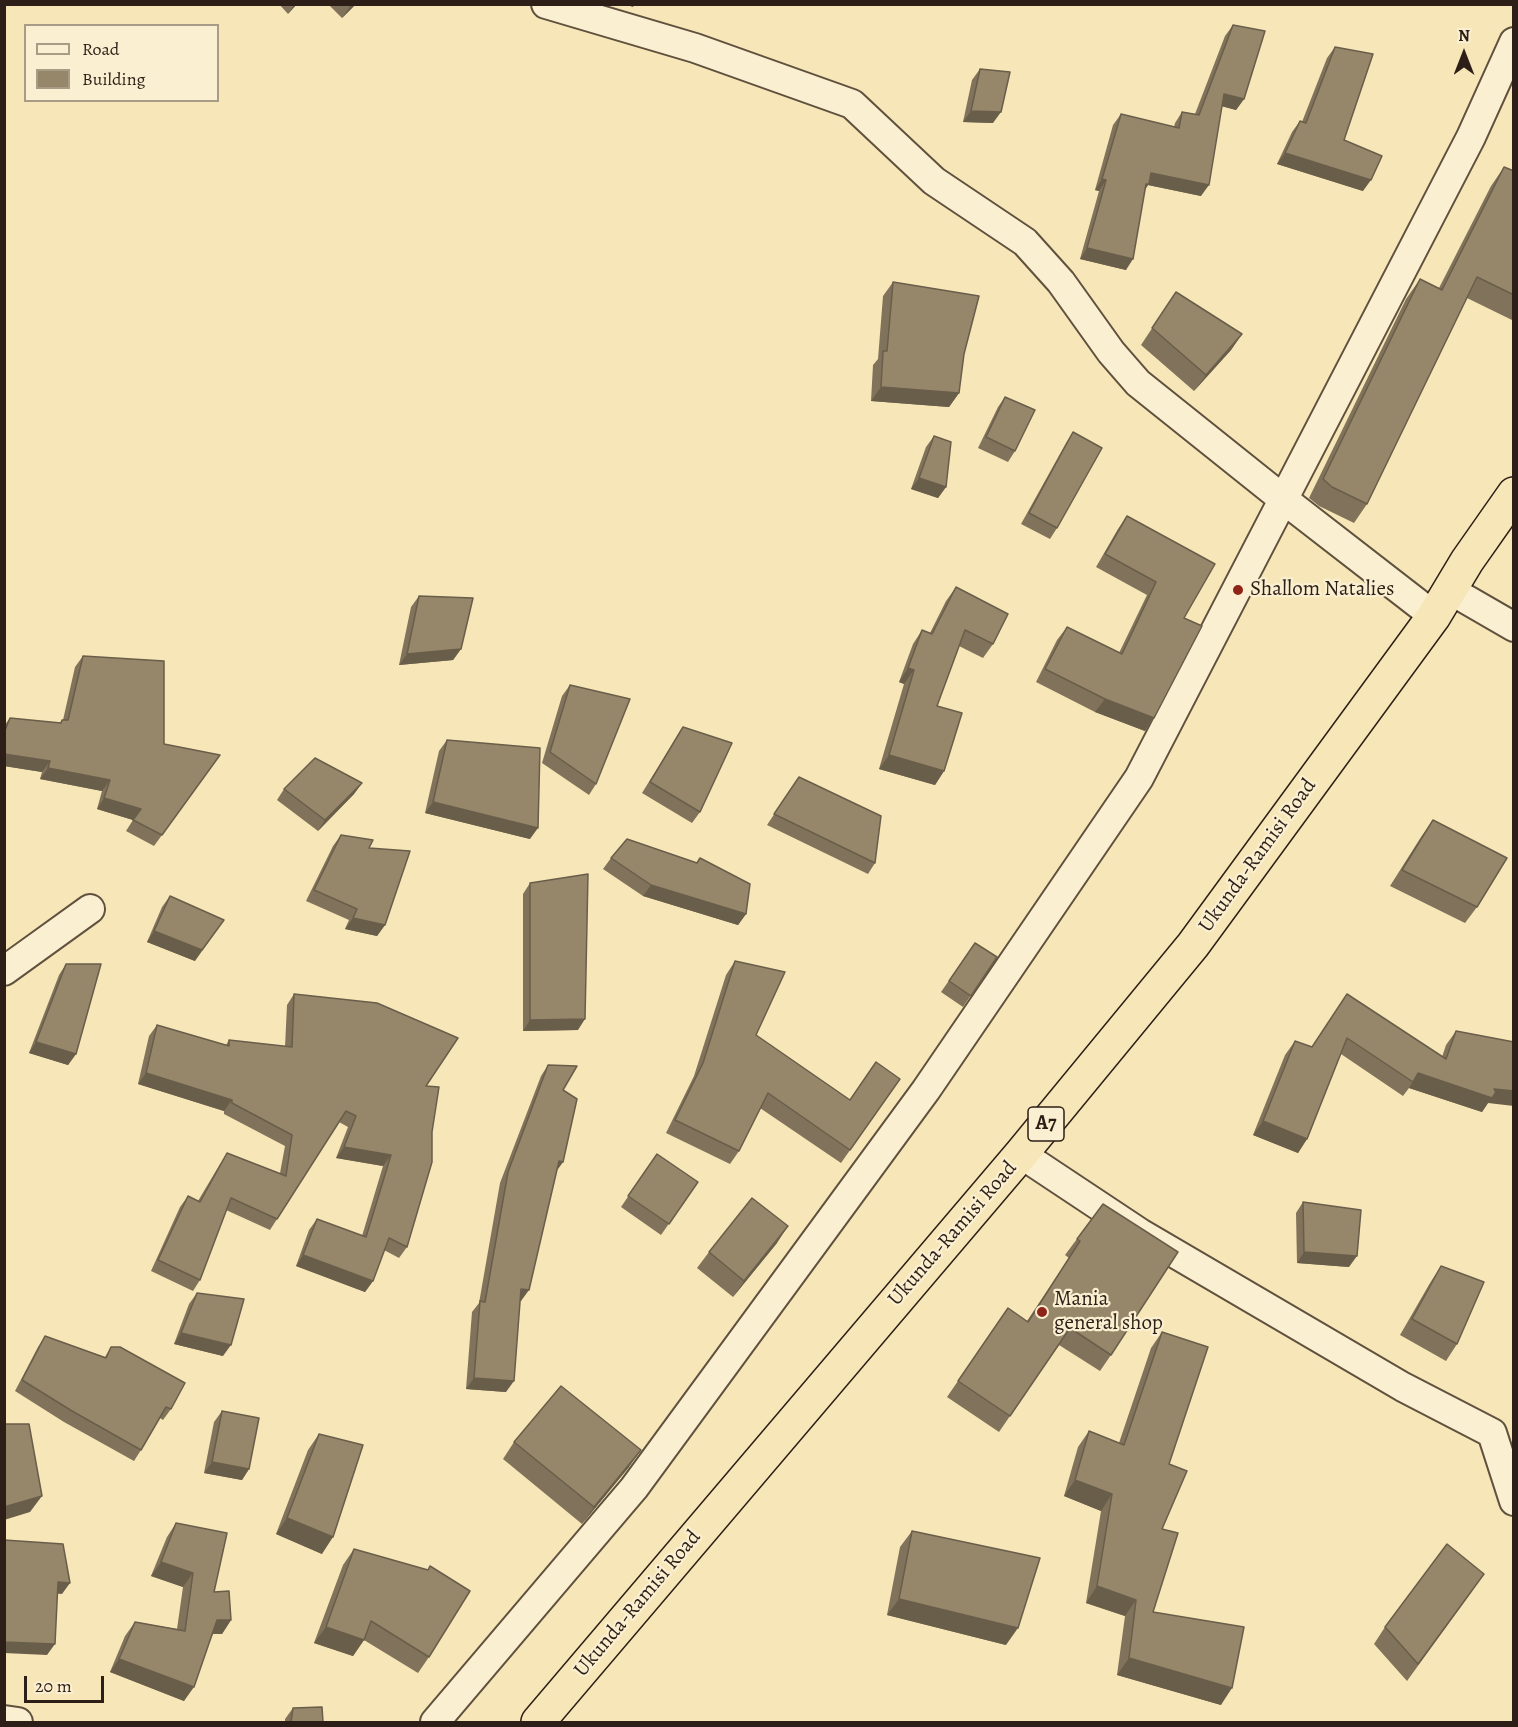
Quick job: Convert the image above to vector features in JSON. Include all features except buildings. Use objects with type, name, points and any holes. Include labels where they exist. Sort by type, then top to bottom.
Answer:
[{"type":"highway","name":"Ukunda-Ramisi Road","points":[[538,1722],[1021,1154],[1193,945],[1442,603],[1467,561],[1514,494]]},
{"type":"street","points":[[546,4],[695,48],[852,104],[934,181],[1025,242],[1061,282],[1111,352],[1138,383],[1283,499],[1442,603],[1514,627]]},
{"type":"street","points":[[435,1722],[634,1488],[926,1090],[1139,778],[1471,136],[1514,42]]},
{"type":"street","points":[[4,972],[90,909]]},
{"type":"street","points":[[1021,1154],[1150,1239],[1403,1387],[1492,1433],[1514,1501]]},
{"type":"street","points":[[4,1720],[18,1722]]},
{"type":"place","name":"Shallom Natalies","points":[[1238,590]]},
{"type":"place","name":"Mania general shop","points":[[1042,1312]]}]
